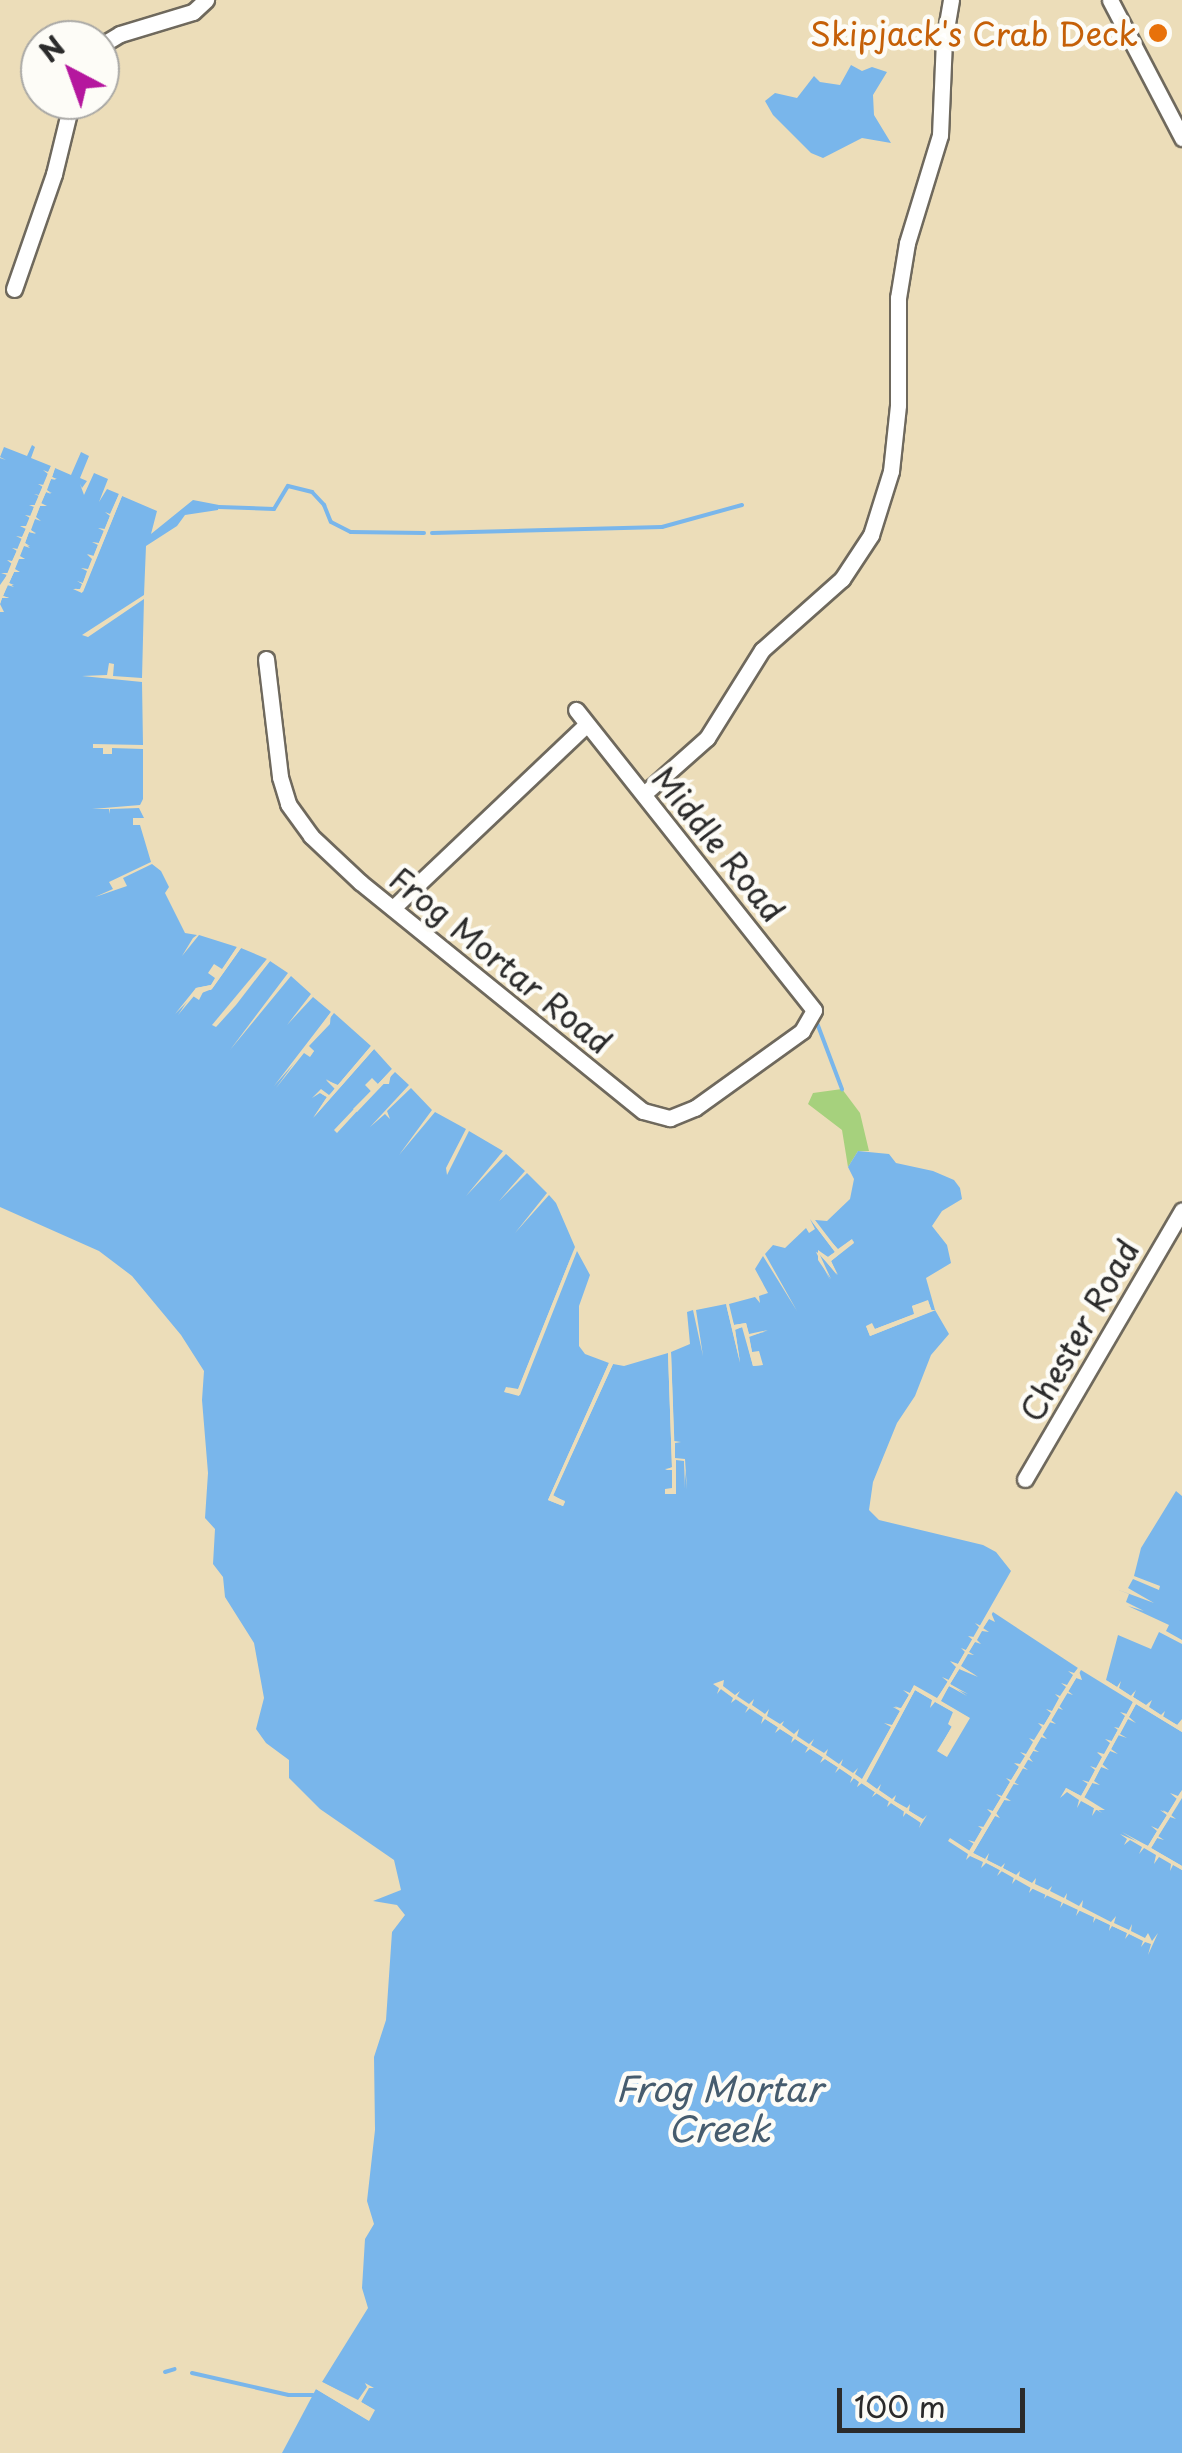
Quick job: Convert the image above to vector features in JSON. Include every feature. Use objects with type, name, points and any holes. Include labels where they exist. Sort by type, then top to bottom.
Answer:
[{"type":"street","points":[[120,34],[192,12],[206,0]]},
{"type":"street","points":[[645,794],[707,738],[762,650],[842,579],[871,534],[891,471],[898,405],[898,298],[908,242],[940,136],[944,41],[951,0]]},
{"type":"street","points":[[1110,0],[1182,138]]},
{"type":"street","points":[[14,288],[54,174],[67,120]]},
{"type":"street","name":"Frog Mortar Road","points":[[266,659],[274,751],[288,804],[322,848],[643,1112],[660,1118],[695,1108],[802,1031],[814,1014]]},
{"type":"street","name":"Middle Road","points":[[576,710],[812,1005],[814,1014]]},
{"type":"street","points":[[393,908],[586,725]]},
{"type":"street","name":"Chester Road","points":[[1025,1479],[1182,1210]]},
{"type":"green space","points":[[842,1089],[860,1113],[869,1151],[858,1151],[848,1167],[842,1130],[808,1104],[813,1093]]},
{"type":"water","points":[[851,65],[862,71],[872,67],[887,72],[873,95],[874,115],[891,143],[862,138],[823,158],[811,153],[773,115],[765,101],[775,93],[797,98],[814,76],[820,82],[840,85]]},
{"type":"water","points":[[32,445],[35,447],[31,458],[51,466],[26,526],[21,526],[26,528],[0,591],[0,458],[6,460],[0,457],[4,447],[27,456]]},
{"type":"water","name":"Frog Mortar Creek","points":[[81,452],[89,456],[80,478],[87,481],[82,488],[80,484],[84,495],[94,473],[108,479],[99,502],[107,489],[119,494],[93,557],[87,555],[93,558],[80,590],[74,588],[83,592],[122,496],[157,511],[151,534],[193,500],[219,505],[218,510],[185,515],[177,526],[146,546],[144,595],[82,635],[88,637],[144,599],[142,678],[113,676],[114,664],[109,663],[107,675],[82,676],[142,682],[143,745],[93,744],[93,748],[103,748],[103,754],[112,754],[112,748],[143,749],[143,799],[140,805],[92,809],[109,809],[109,814],[110,809],[139,808],[144,818],[133,818],[133,825],[140,825],[151,862],[109,882],[113,889],[95,897],[127,886],[123,878],[152,864],[161,871],[169,887],[165,893],[185,933],[197,935],[182,956],[199,935],[237,947],[222,970],[213,965],[216,978],[211,985],[196,988],[178,1015],[194,996],[212,989],[241,948],[267,959],[216,1027],[270,961],[288,973],[230,1050],[291,976],[311,994],[287,1025],[313,997],[331,1012],[274,1086],[304,1052],[310,1056],[314,1051],[308,1046],[334,1013],[371,1046],[337,1086],[326,1079],[335,1088],[329,1096],[320,1093],[327,1097],[314,1117],[374,1049],[392,1069],[378,1084],[366,1085],[371,1091],[353,1109],[357,1112],[395,1072],[409,1085],[370,1127],[385,1114],[390,1119],[387,1111],[411,1088],[432,1110],[399,1155],[435,1112],[466,1129],[446,1168],[447,1175],[469,1131],[503,1151],[466,1196],[506,1154],[525,1171],[499,1201],[527,1173],[547,1193],[515,1233],[549,1195],[556,1203],[575,1247],[518,1390],[505,1392],[520,1395],[577,1251],[590,1275],[579,1306],[579,1346],[585,1354],[609,1363],[548,1500],[563,1506],[565,1501],[553,1496],[613,1364],[624,1366],[668,1353],[672,1468],[665,1469],[672,1470],[672,1489],[665,1489],[665,1494],[676,1494],[675,1460],[684,1460],[685,1489],[685,1459],[675,1459],[671,1352],[690,1344],[687,1312],[693,1310],[703,1356],[696,1310],[726,1304],[740,1362],[735,1329],[743,1327],[753,1366],[762,1365],[752,1352],[749,1336],[768,1331],[749,1335],[746,1323],[734,1325],[729,1304],[755,1297],[760,1303],[759,1296],[768,1293],[755,1269],[763,1256],[797,1311],[765,1254],[773,1245],[785,1248],[806,1228],[809,1233],[815,1229],[810,1219],[835,1252],[828,1257],[818,1250],[818,1260],[831,1279],[819,1253],[837,1275],[831,1261],[854,1242],[851,1240],[838,1250],[815,1220],[827,1221],[850,1199],[854,1179],[848,1167],[858,1151],[889,1154],[896,1163],[933,1171],[954,1180],[960,1188],[962,1199],[942,1211],[932,1226],[947,1245],[951,1263],[926,1278],[935,1310],[949,1334],[931,1355],[915,1396],[897,1423],[873,1482],[869,1510],[879,1520],[983,1545],[996,1552],[1011,1571],[958,1664],[953,1663],[957,1666],[937,1699],[914,1686],[901,1709],[895,1706],[900,1711],[862,1780],[713,1684],[921,1823],[926,1816],[923,1820],[866,1782],[915,1690],[953,1712],[952,1726],[938,1751],[946,1756],[969,1718],[940,1701],[949,1686],[968,1694],[950,1684],[960,1668],[977,1676],[960,1666],[993,1612],[1078,1668],[969,1851],[949,1841],[1031,1888],[1151,1944],[973,1853],[1081,1670],[1133,1702],[1104,1755],[1097,1753],[1103,1756],[1081,1796],[1066,1788],[1063,1796],[1066,1791],[1102,1813],[1084,1798],[1136,1704],[1182,1732],[1182,1790],[1168,1813],[1163,1810],[1167,1815],[1148,1846],[1122,1832],[1182,1870],[1182,2453],[282,2453],[316,2389],[368,2420],[374,2410],[361,2402],[368,2387],[358,2401],[322,2382],[368,2308],[362,2288],[365,2239],[374,2224],[367,2201],[375,2130],[374,2057],[386,2020],[392,1932],[405,1915],[397,1905],[373,1901],[401,1890],[394,1860],[320,1809],[289,1778],[289,1760],[266,1743],[256,1729],[264,1698],[254,1643],[225,1597],[223,1577],[213,1564],[215,1529],[205,1518],[208,1473],[202,1400],[204,1371],[181,1335],[132,1276],[99,1251],[0,1207],[0,612],[4,612],[0,604],[2,598],[9,598],[3,596],[8,585],[14,585],[9,583],[14,572],[19,572],[14,570],[19,558],[25,559],[19,557],[24,545],[30,546],[25,543],[29,532],[36,533],[30,530],[46,492],[52,493],[46,490],[51,479],[56,480],[52,477],[55,468],[71,475]],"holes":[[[928,1301],[932,1311],[870,1336],[866,1326],[875,1329],[915,1314],[912,1306]]]},
{"type":"water","points":[[1176,1491],[1182,1496],[1182,1640],[1166,1631],[1169,1625],[1128,1606],[1144,1611],[1126,1602],[1129,1594],[1116,1589],[1154,1603],[1128,1588],[1133,1579],[1159,1590],[1160,1586],[1134,1576],[1141,1548]]},
{"type":"water","points":[[1159,1632],[1182,1644],[1182,1728],[1148,1707],[1149,1702],[1147,1706],[1133,1697],[1134,1692],[1131,1696],[1106,1680],[1118,1635],[1151,1649]]},
{"type":"water","points":[[1182,1798],[1182,1866],[1151,1848]]},
{"type":"pier","points":[[51,466],[55,468],[52,477],[57,479],[51,479],[47,490],[51,494],[46,492],[41,503],[47,506],[40,506],[36,517],[41,521],[35,519],[31,530],[36,534],[29,532],[25,543],[30,548],[24,546],[20,556],[25,559],[19,559],[15,569],[20,572],[14,572],[9,583],[14,587],[7,585],[3,596],[9,598],[2,598],[0,604],[0,585],[7,575],[1,573],[8,573],[12,564],[7,560],[12,561],[17,551],[12,548],[18,549],[22,539],[16,536],[22,537],[26,529],[20,526],[27,526],[30,518],[25,515],[31,516],[34,507],[29,505],[35,505],[39,496],[34,494],[39,495],[43,487],[38,484],[44,485],[48,474],[43,470],[48,472]]},
{"type":"pier","points":[[119,494],[122,496],[82,593],[73,589],[80,589],[82,584],[77,581],[83,583],[87,571],[81,568],[88,569],[92,559],[87,554],[94,556],[98,545],[92,542],[99,543],[104,531],[98,528],[105,529],[110,516],[105,512],[110,514]]},
{"type":"pier","points":[[237,947],[241,948],[211,990],[204,990],[199,1000],[193,996],[175,1014],[196,988],[211,985],[215,978],[208,973],[214,964],[222,969]]},
{"type":"pier","points":[[267,959],[270,961],[236,1005],[216,1027],[212,1025]]},
{"type":"pier","points":[[331,1012],[330,1024],[309,1046],[314,1051],[310,1057],[304,1053],[276,1088]]},
{"type":"pier","points":[[371,1046],[374,1049],[313,1118],[327,1097],[320,1093],[312,1098],[321,1089],[329,1095],[335,1089],[326,1080],[338,1085]]},
{"type":"pier","points":[[392,1069],[389,1084],[382,1084],[337,1133],[334,1130],[371,1091],[365,1085],[372,1078],[378,1084]]},
{"type":"pier","points":[[810,1219],[838,1249],[852,1239],[854,1243],[831,1261],[838,1275],[819,1254],[830,1280],[816,1252],[828,1257],[835,1252]]},
{"type":"pier","points":[[575,1247],[519,1396],[504,1392],[506,1387],[518,1389]]},
{"type":"pier","points":[[928,1300],[931,1310],[936,1310],[870,1336],[866,1326],[872,1323],[875,1329],[914,1314],[912,1306]]},
{"type":"pier","points":[[726,1304],[734,1325],[746,1323],[749,1334],[768,1330],[749,1337],[752,1352],[759,1351],[763,1365],[753,1366],[742,1327],[735,1330],[740,1363]]},
{"type":"pier","points":[[671,1352],[674,1441],[681,1442],[675,1443],[675,1458],[685,1459],[687,1490],[684,1461],[676,1460],[676,1494],[665,1494],[665,1489],[672,1488],[672,1470],[665,1470],[672,1467],[668,1353]]},
{"type":"pier","points":[[609,1363],[613,1364],[553,1495],[565,1502],[563,1506],[548,1500]]},
{"type":"pier","points":[[990,1610],[995,1622],[989,1619],[983,1628],[989,1632],[982,1631],[977,1640],[981,1644],[975,1642],[969,1652],[974,1655],[968,1654],[961,1666],[978,1677],[959,1669],[950,1684],[967,1696],[949,1686],[941,1701],[970,1718],[947,1757],[937,1751],[952,1727],[948,1724],[953,1712],[935,1702],[930,1708],[932,1700],[915,1690],[866,1781],[877,1789],[881,1784],[879,1790],[892,1799],[896,1795],[894,1801],[907,1808],[910,1804],[909,1811],[923,1819],[927,1815],[919,1828],[921,1822],[906,1813],[903,1817],[904,1811],[891,1803],[887,1807],[889,1801],[877,1793],[872,1797],[875,1792],[862,1783],[857,1787],[859,1782],[854,1778],[850,1783],[852,1777],[840,1768],[835,1773],[838,1767],[825,1759],[820,1763],[823,1757],[810,1749],[805,1753],[808,1747],[795,1739],[791,1743],[793,1737],[780,1729],[775,1733],[778,1727],[765,1719],[761,1724],[763,1717],[750,1708],[745,1713],[748,1707],[736,1699],[731,1703],[733,1698],[721,1689],[717,1694],[719,1688],[713,1684],[724,1680],[723,1686],[735,1695],[740,1691],[737,1696],[749,1704],[754,1699],[752,1705],[765,1714],[769,1709],[767,1716],[780,1724],[784,1721],[782,1725],[794,1734],[799,1729],[797,1736],[809,1744],[814,1739],[811,1745],[824,1753],[828,1749],[826,1755],[839,1764],[843,1759],[841,1765],[853,1773],[858,1768],[855,1774],[862,1779],[891,1727],[884,1723],[892,1725],[900,1711],[893,1707],[901,1708],[909,1695],[903,1690],[910,1693],[914,1685],[937,1698],[948,1682],[942,1677],[949,1680],[956,1667],[950,1661],[958,1664],[965,1652],[961,1648],[966,1650],[973,1640],[968,1636],[974,1637],[980,1628],[975,1623],[981,1626]]},
{"type":"pier","points":[[1078,1668],[1082,1680],[1076,1678],[1068,1691],[1073,1695],[1067,1693],[1059,1706],[1063,1710],[1058,1708],[1051,1720],[1056,1724],[1049,1722],[1042,1734],[1047,1739],[1041,1737],[1034,1749],[1039,1752],[1033,1751],[1029,1757],[1033,1762],[1027,1759],[1023,1766],[1028,1770],[1022,1768],[1014,1782],[1019,1785],[1013,1784],[1005,1797],[1011,1801],[1004,1800],[996,1813],[1000,1818],[995,1816],[973,1853],[985,1859],[989,1853],[987,1860],[1001,1867],[1005,1863],[1003,1868],[1016,1875],[1020,1871],[1019,1876],[1032,1883],[1036,1878],[1035,1884],[1048,1890],[1052,1886],[1050,1891],[1064,1898],[1067,1893],[1066,1899],[1079,1906],[1083,1900],[1082,1907],[1111,1922],[1116,1916],[1114,1923],[1129,1930],[1132,1924],[1131,1931],[1145,1938],[1148,1933],[1152,1941],[1158,1933],[1148,1955],[1151,1944],[1145,1942],[1141,1947],[1143,1941],[1129,1934],[1125,1939],[1127,1933],[1112,1926],[1109,1931],[1110,1925],[1096,1918],[1093,1923],[1094,1917],[1080,1910],[1076,1916],[1078,1909],[1064,1902],[1060,1908],[1062,1901],[1048,1894],[1044,1899],[1046,1893],[1034,1887],[1029,1893],[1031,1886],[1016,1879],[1012,1884],[1014,1877],[1002,1871],[997,1876],[1000,1870],[986,1863],[981,1868],[983,1862],[970,1856],[966,1860],[968,1854],[948,1841],[950,1838],[970,1851],[974,1844],[968,1840],[975,1842],[982,1829],[978,1826],[984,1827],[992,1814],[987,1809],[993,1811],[1001,1798],[996,1794],[1002,1796],[1010,1782],[1006,1778],[1011,1780],[1019,1767],[1014,1763],[1020,1764],[1025,1756],[1020,1752],[1026,1754],[1033,1742],[1029,1738],[1034,1740],[1042,1727],[1038,1723],[1044,1725],[1051,1713],[1046,1709],[1052,1711],[1059,1698],[1055,1694],[1060,1696],[1066,1687],[1061,1683],[1067,1685],[1073,1675],[1068,1671],[1074,1673]]},
{"type":"pier","points":[[1106,1680],[1117,1687],[1121,1681],[1119,1688],[1131,1696],[1136,1690],[1133,1697],[1146,1705],[1152,1700],[1149,1707],[1161,1715],[1165,1711],[1163,1717],[1177,1725],[1182,1719],[1182,1732],[1136,1704],[1129,1717],[1136,1723],[1128,1719],[1120,1734],[1127,1738],[1118,1735],[1111,1749],[1118,1754],[1110,1751],[1102,1764],[1109,1770],[1101,1767],[1094,1781],[1100,1785],[1092,1783],[1084,1797],[1105,1810],[1096,1810],[1092,1816],[1094,1808],[1081,1801],[1077,1808],[1079,1800],[1067,1792],[1060,1798],[1066,1788],[1081,1796],[1088,1784],[1082,1780],[1089,1782],[1095,1770],[1090,1766],[1096,1768],[1102,1757],[1097,1752],[1104,1754],[1110,1743],[1105,1739],[1112,1741],[1118,1730],[1114,1727],[1119,1728],[1125,1716],[1120,1712],[1127,1714],[1133,1702]]},
{"type":"pier","points":[[1182,1790],[1171,1815],[1176,1819],[1170,1817],[1158,1836],[1164,1840],[1157,1838],[1151,1848],[1182,1866],[1182,1870],[1173,1865],[1170,1871],[1171,1864],[1159,1857],[1154,1864],[1156,1855],[1144,1848],[1139,1854],[1142,1847],[1130,1840],[1124,1845],[1127,1839],[1120,1834],[1148,1846],[1157,1831],[1151,1826],[1158,1829],[1167,1815],[1160,1810],[1168,1813],[1177,1799],[1170,1793],[1178,1796]]},
{"type":"pier","points":[[322,2382],[358,2400],[367,2387],[365,2383],[374,2388],[369,2388],[361,2402],[375,2410],[369,2421],[316,2389]]},
{"type":"waterway","name":"Frog Mortar Creek","points":[[219,507],[274,509],[288,486],[312,492],[324,505],[331,522],[351,532],[424,533]]},
{"type":"waterway","name":"Frog Mortar Creek","points":[[432,533],[662,527],[742,505]]},
{"type":"waterway","points":[[817,1023],[842,1089]]},
{"type":"waterway","points":[[165,2372],[175,2369]]},
{"type":"waterway","points":[[192,2373],[289,2395],[313,2395]]},
{"type":"place","name":"Skipjack's Crab Deck","points":[[1158,33]]}]
